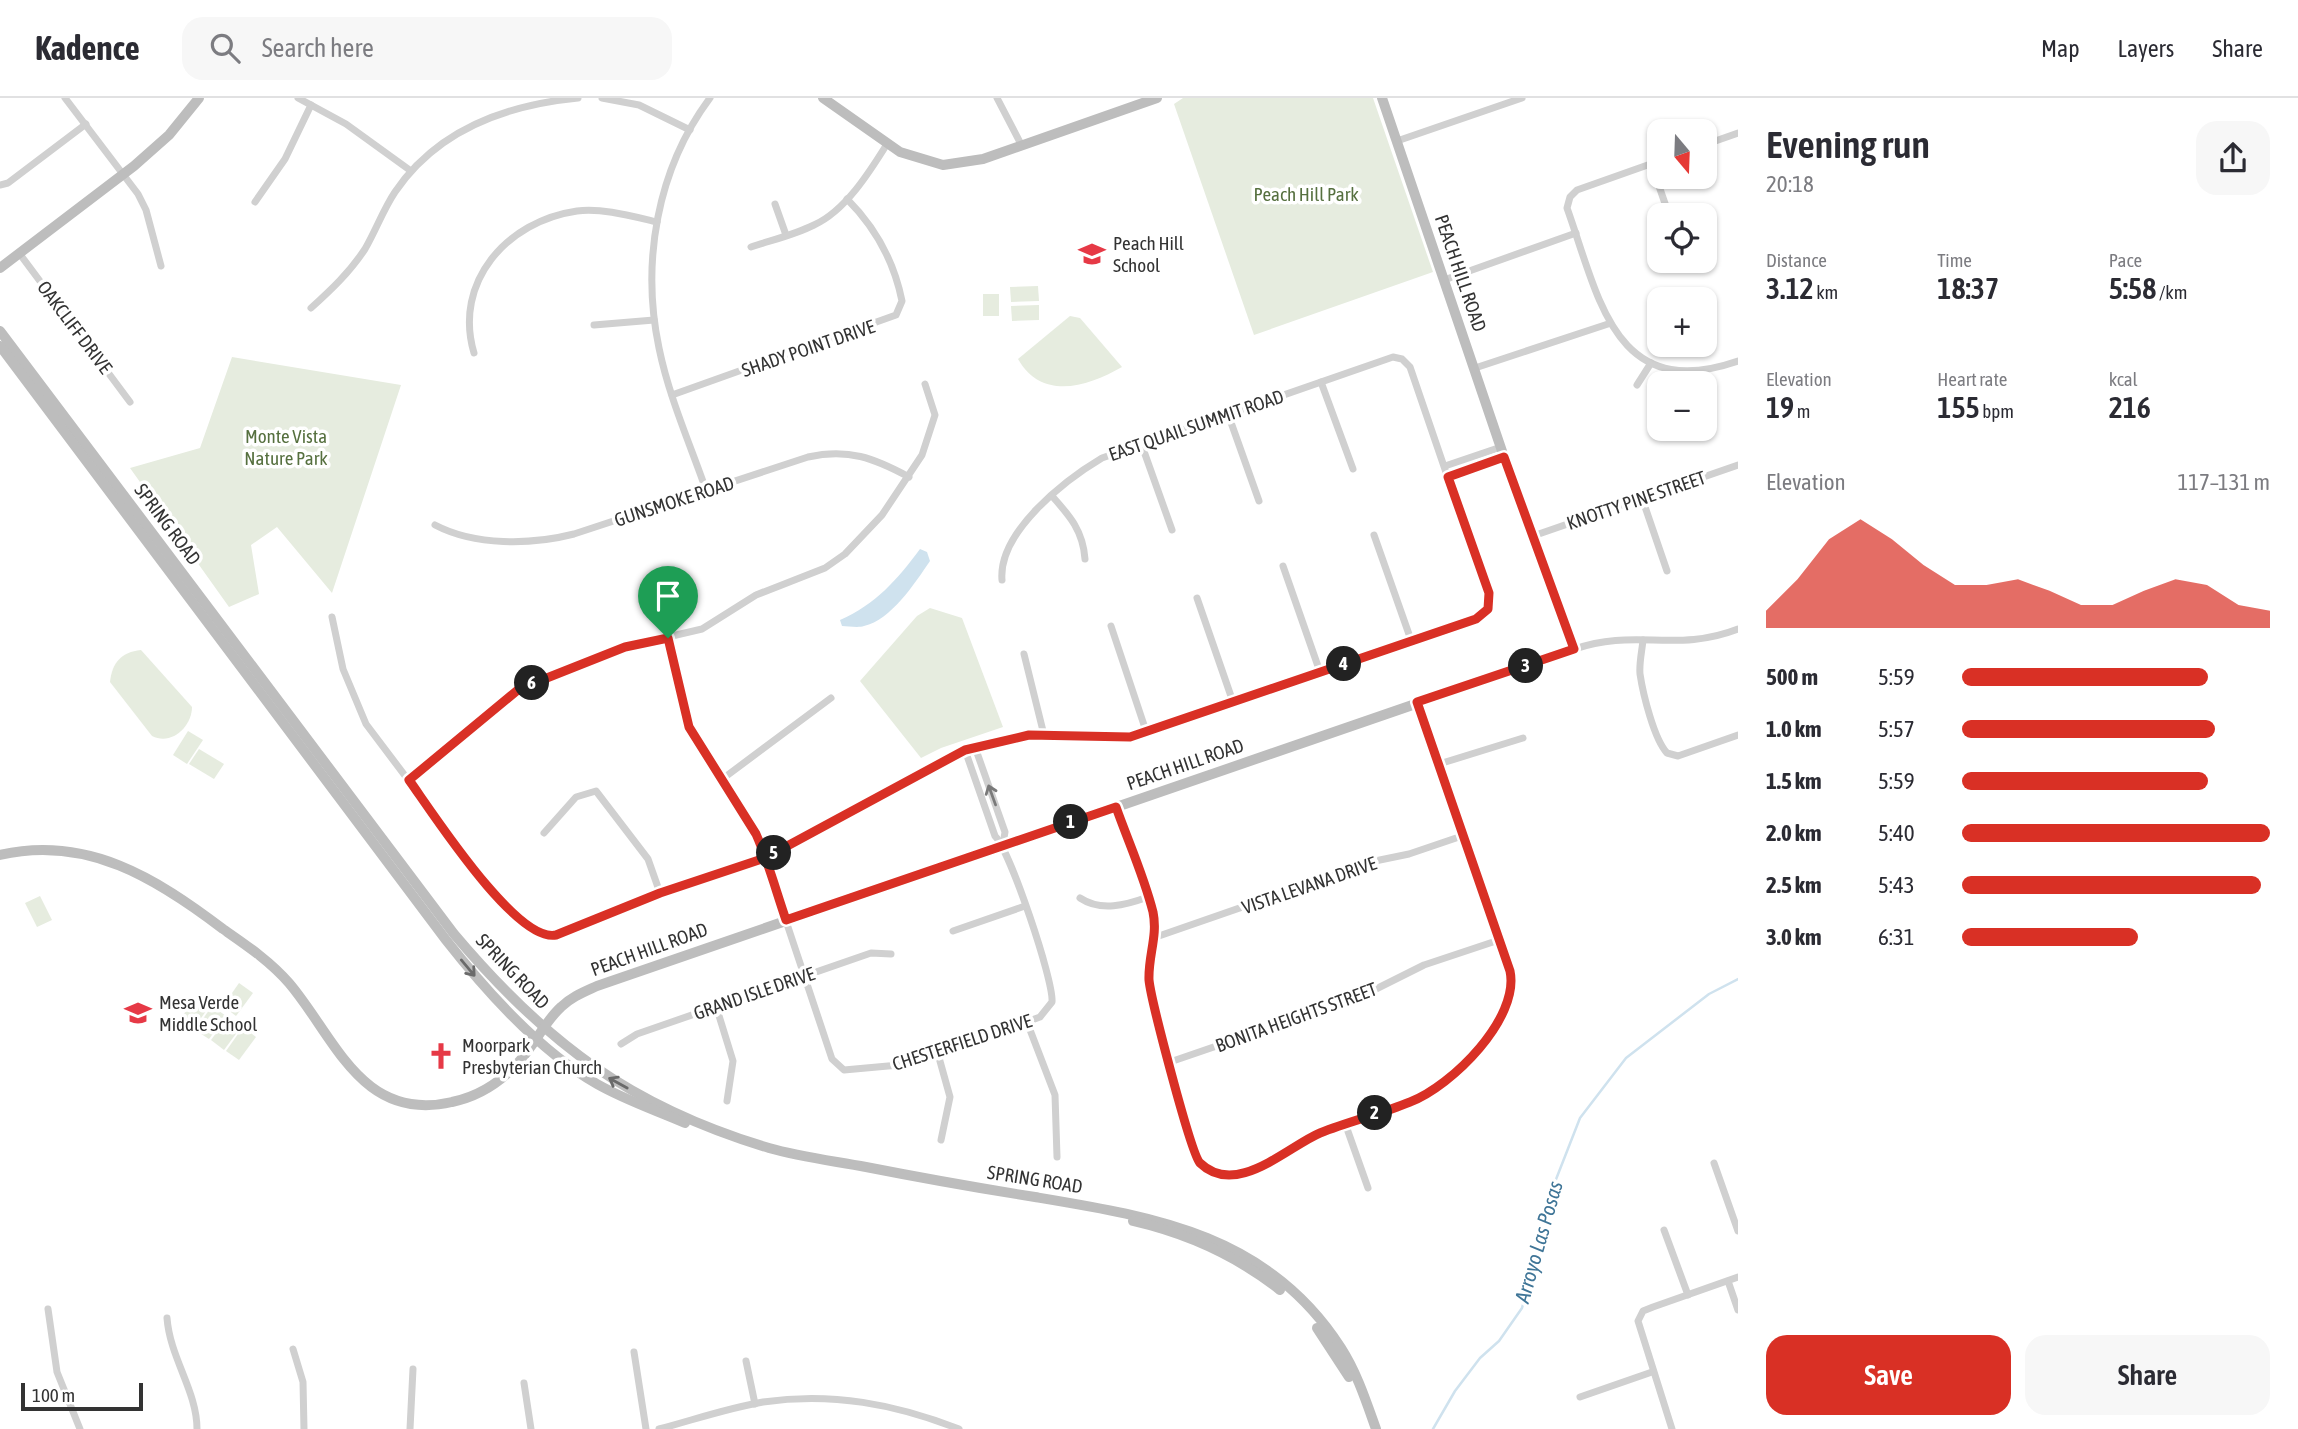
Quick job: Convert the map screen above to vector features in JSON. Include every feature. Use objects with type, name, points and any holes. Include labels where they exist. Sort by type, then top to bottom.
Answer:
[{"type":"main road","points":[[0,268],[123,174],[169,135],[199,98]]},
{"type":"main road","points":[[822,98],[887,144],[917,159],[943,165],[963,164],[1022,146],[1157,98]]},
{"type":"main road","name":"PEACH HILL ROAD","points":[[0,855],[43,849],[78,852],[114,860],[160,883],[264,960],[290,984],[348,1068],[370,1086],[399,1100],[437,1105],[475,1094],[506,1075],[559,1008],[581,993],[1003,844],[1574,649],[1503,452],[1382,98]]},
{"type":"main road","name":"SPRING ROAD","points":[[0,331],[454,934],[577,1072],[608,1091],[753,1149],[832,1167],[1118,1217],[1158,1227],[1227,1256],[1277,1287],[1317,1327],[1351,1381],[1369,1429]]},
{"type":"main road","name":"SPRING ROAD","points":[[0,346],[458,955],[487,990],[540,1033],[613,1081],[704,1124],[768,1147],[937,1181],[1108,1208],[1186,1228],[1214,1241],[1261,1267],[1311,1311],[1349,1363],[1376,1429]]},
{"type":"street","points":[[65,98],[123,174],[146,210],[161,266]]},
{"type":"street","points":[[298,98],[368,139],[411,171]]},
{"type":"street","points":[[311,308],[357,260],[389,201],[411,171],[448,137],[473,123],[515,110],[578,98]]},
{"type":"street","points":[[602,98],[639,105],[690,130]]},
{"type":"street","points":[[706,491],[672,395],[654,320],[651,276],[657,222],[675,160],[710,98]]},
{"type":"street","points":[[997,98],[1022,146]]},
{"type":"street","points":[[1397,141],[1501,101],[1521,98]]},
{"type":"street","points":[[255,202],[278,171],[311,105]]},
{"type":"street","points":[[0,185],[8,183],[86,124]]},
{"type":"street","points":[[1717,141],[1737,136]]},
{"type":"street","points":[[751,247],[814,225],[847,199],[887,144]]},
{"type":"street","points":[[1647,165],[1577,190],[1570,197],[1567,208],[1608,324],[1635,355],[1651,363],[1693,372],[1712,370],[1738,361]]},
{"type":"street","name":"SHADY POINT DRIVE","points":[[672,395],[896,315],[902,302],[886,254],[872,225],[847,199]]},
{"type":"street","points":[[775,204],[786,235]]},
{"type":"street","points":[[474,353],[467,323],[474,292],[494,255],[518,233],[552,216],[578,211],[614,213],[657,222]]},
{"type":"street","points":[[1444,280],[1576,233]]},
{"type":"street","name":"OAKCLIFF DRIVE","points":[[19,253],[130,402]]},
{"type":"street","points":[[594,325],[654,320]]},
{"type":"street","points":[[1475,368],[1608,324]]},
{"type":"street","name":"EAST QUAIL SUMMIT ROAD","points":[[1002,580],[1001,565],[1011,543],[1032,515],[1093,464],[1141,443],[1393,357],[1406,362],[1445,466]]},
{"type":"street","points":[[1637,385],[1651,363]]},
{"type":"street","points":[[1321,382],[1353,469]]},
{"type":"street","points":[[409,780],[519,689],[625,647],[710,625],[757,595],[835,562],[864,536],[909,477],[922,455],[933,426],[933,406],[925,384]]},
{"type":"street","points":[[1228,414],[1259,501]]},
{"type":"street","points":[[1141,443],[1172,530]]},
{"type":"street","name":"GUNSMOKE ROAD","points":[[435,525],[452,534],[480,538],[545,540],[808,457],[839,452],[874,458],[909,477]]},
{"type":"street","points":[[332,617],[343,669],[359,712],[495,895],[535,932],[544,936],[556,935],[660,893],[765,858],[965,750],[1012,737],[1044,735],[1113,739],[1146,731],[1476,619],[1488,609],[1489,593],[1445,466],[1503,452]]},
{"type":"street","points":[[1448,477],[1503,452]]},
{"type":"street","name":"KNOTTY PINE STREET","points":[[1534,536],[1738,465]]},
{"type":"street","points":[[1052,496],[1075,523],[1084,546],[1085,559]]},
{"type":"street","points":[[1642,498],[1667,571]]},
{"type":"street","points":[[1374,535],[1411,640]]},
{"type":"street","points":[[1283,565],[1320,672]]},
{"type":"street","points":[[1197,598],[1233,702]]},
{"type":"street","points":[[1111,626],[1146,731]]},
{"type":"street","points":[[1574,649],[1618,638],[1686,642],[1718,637],[1738,629]]},
{"type":"street","points":[[668,638],[689,727],[756,834],[804,976]]},
{"type":"street","points":[[1643,640],[1640,670],[1643,689],[1660,743],[1667,753],[1678,756],[1738,735]]},
{"type":"street","points":[[1024,654],[1044,735]]},
{"type":"street","points":[[721,780],[831,698]]},
{"type":"street","points":[[1116,807],[1148,897],[1156,937],[1149,980],[1198,1160],[1209,1169],[1227,1175],[1257,1168],[1306,1139],[1427,1094],[1492,1032],[1507,1007],[1512,988],[1499,940],[1417,702]]},
{"type":"street","points":[[1439,764],[1523,738]]},
{"type":"street","points":[[975,747],[1005,832],[1003,844]]},
{"type":"street","points":[[953,931],[1025,906],[1003,844],[995,836],[965,750]]},
{"type":"street","points":[[544,833],[576,797],[596,791],[648,859],[660,893]]},
{"type":"street","name":"VISTA LEVANA DRIVE","points":[[1156,937],[1375,860],[1409,854],[1462,836]]},
{"type":"street","points":[[1080,898],[1096,906],[1107,906],[1148,897]]},
{"type":"street","name":"CHESTERFIELD DRIVE","points":[[804,976],[832,1059],[844,1070],[899,1065],[938,1054],[1043,1016],[1050,1007],[1051,983],[1025,906]]},
{"type":"street","name":"BONITA HEIGHTS STREET","points":[[1170,1062],[1362,996],[1424,965],[1499,940]]},
{"type":"street","name":"GRAND ISLE DRIVE","points":[[621,1044],[636,1034],[871,953],[891,954]]},
{"type":"street","points":[[716,1006],[733,1061],[727,1101]]},
{"type":"street","points":[[1027,1022],[1055,1095],[1058,1157]]},
{"type":"street","points":[[938,1054],[950,1097],[941,1140]]},
{"type":"street","points":[[1345,1123],[1367,1188]]},
{"type":"street","points":[[1714,1163],[1738,1231]]},
{"type":"street","points":[[1664,1230],[1688,1295]]},
{"type":"street","points":[[1672,1429],[1638,1321],[1643,1311],[1738,1277]]},
{"type":"street","points":[[1728,1281],[1738,1310]]},
{"type":"street","points":[[48,1309],[57,1372],[80,1429]]},
{"type":"street","points":[[167,1318],[170,1347],[191,1396],[197,1429]]},
{"type":"street","points":[[293,1349],[303,1382],[304,1429]]},
{"type":"street","points":[[634,1352],[646,1429]]},
{"type":"street","points":[[746,1361],[755,1404]]},
{"type":"street","points":[[410,1429],[413,1369]]},
{"type":"street","points":[[1580,1397],[1652,1372]]},
{"type":"street","points":[[524,1383],[531,1429]]},
{"type":"street","points":[[659,1429],[755,1404],[807,1399],[871,1402],[919,1414],[959,1429]]},
{"type":"green space","name":"Peach Hill Park","points":[[1183,98],[1373,98],[1433,272],[1254,335],[1174,104]]},
{"type":"green space","points":[[1038,286],[1039,301],[1011,302],[1010,287]]},
{"type":"green space","points":[[983,294],[999,294],[999,316],[983,316]]},
{"type":"green space","points":[[1039,305],[1039,320],[1012,321],[1011,306]]},
{"type":"green space","points":[[1070,316],[1080,318],[1122,367],[1094,380],[1066,386],[1039,381],[1028,372],[1018,359]]},
{"type":"green space","name":"Monte Vista Nature Park","points":[[232,357],[401,385],[332,593],[277,527],[251,545],[259,594],[229,607],[130,468],[200,448]]},
{"type":"green space","points":[[930,608],[962,618],[1003,727],[941,748],[921,758],[860,681],[917,616]]},
{"type":"green space","points":[[141,650],[192,707],[185,727],[167,738],[152,736],[110,682],[115,664],[128,653]]},
{"type":"green space","points":[[188,731],[203,740],[187,764],[173,755]]},
{"type":"green space","points":[[199,749],[224,764],[214,779],[189,764]]},
{"type":"green space","points":[[40,896],[52,920],[37,927],[25,903]]},
{"type":"green space","points":[[239,983],[253,993],[236,1016],[223,1006]]},
{"type":"green space","points":[[197,995],[211,1004],[194,1028],[181,1018]]},
{"type":"green space","points":[[212,1006],[226,1016],[209,1039],[195,1030]]},
{"type":"green space","points":[[228,1017],[241,1027],[224,1050],[211,1040]]},
{"type":"green space","points":[[243,1027],[256,1037],[239,1060],[226,1051]]},
{"type":"water","points":[[920,549],[927,552],[930,561],[893,609],[864,626],[842,626],[840,620],[875,599]]},
{"type":"waterway","name":"Arroyo Las Posas","points":[[1433,1429],[1455,1391],[1480,1358],[1499,1341],[1522,1308],[1535,1261],[1544,1210],[1580,1118],[1626,1058],[1709,994],[1738,979]]},
{"type":"place","name":"Peach Hill School","points":[[1092,254]]},
{"type":"place","name":"Mesa Verde Middle School","points":[[138,1013]]},
{"type":"place","name":"Moorpark Presbyterian Church","points":[[441,1056]]},
{"type":"route","points":[[668,638],[625,647],[519,689],[484,715],[409,780],[495,895],[516,917],[544,936],[556,935],[660,893],[765,858],[965,750],[1029,735],[1113,739],[1130,737],[1476,619],[1490,606],[1489,593],[1448,477],[1504,457],[1574,649],[1417,702],[1510,971],[1512,988],[1507,1007],[1492,1032],[1473,1053],[1427,1094],[1306,1139],[1257,1168],[1227,1175],[1215,1172],[1203,1166],[1194,1155],[1176,1091],[1149,980],[1156,937],[1153,912],[1116,807],[786,920],[771,877],[765,858],[760,843],[756,834],[689,727],[668,638]]}]
